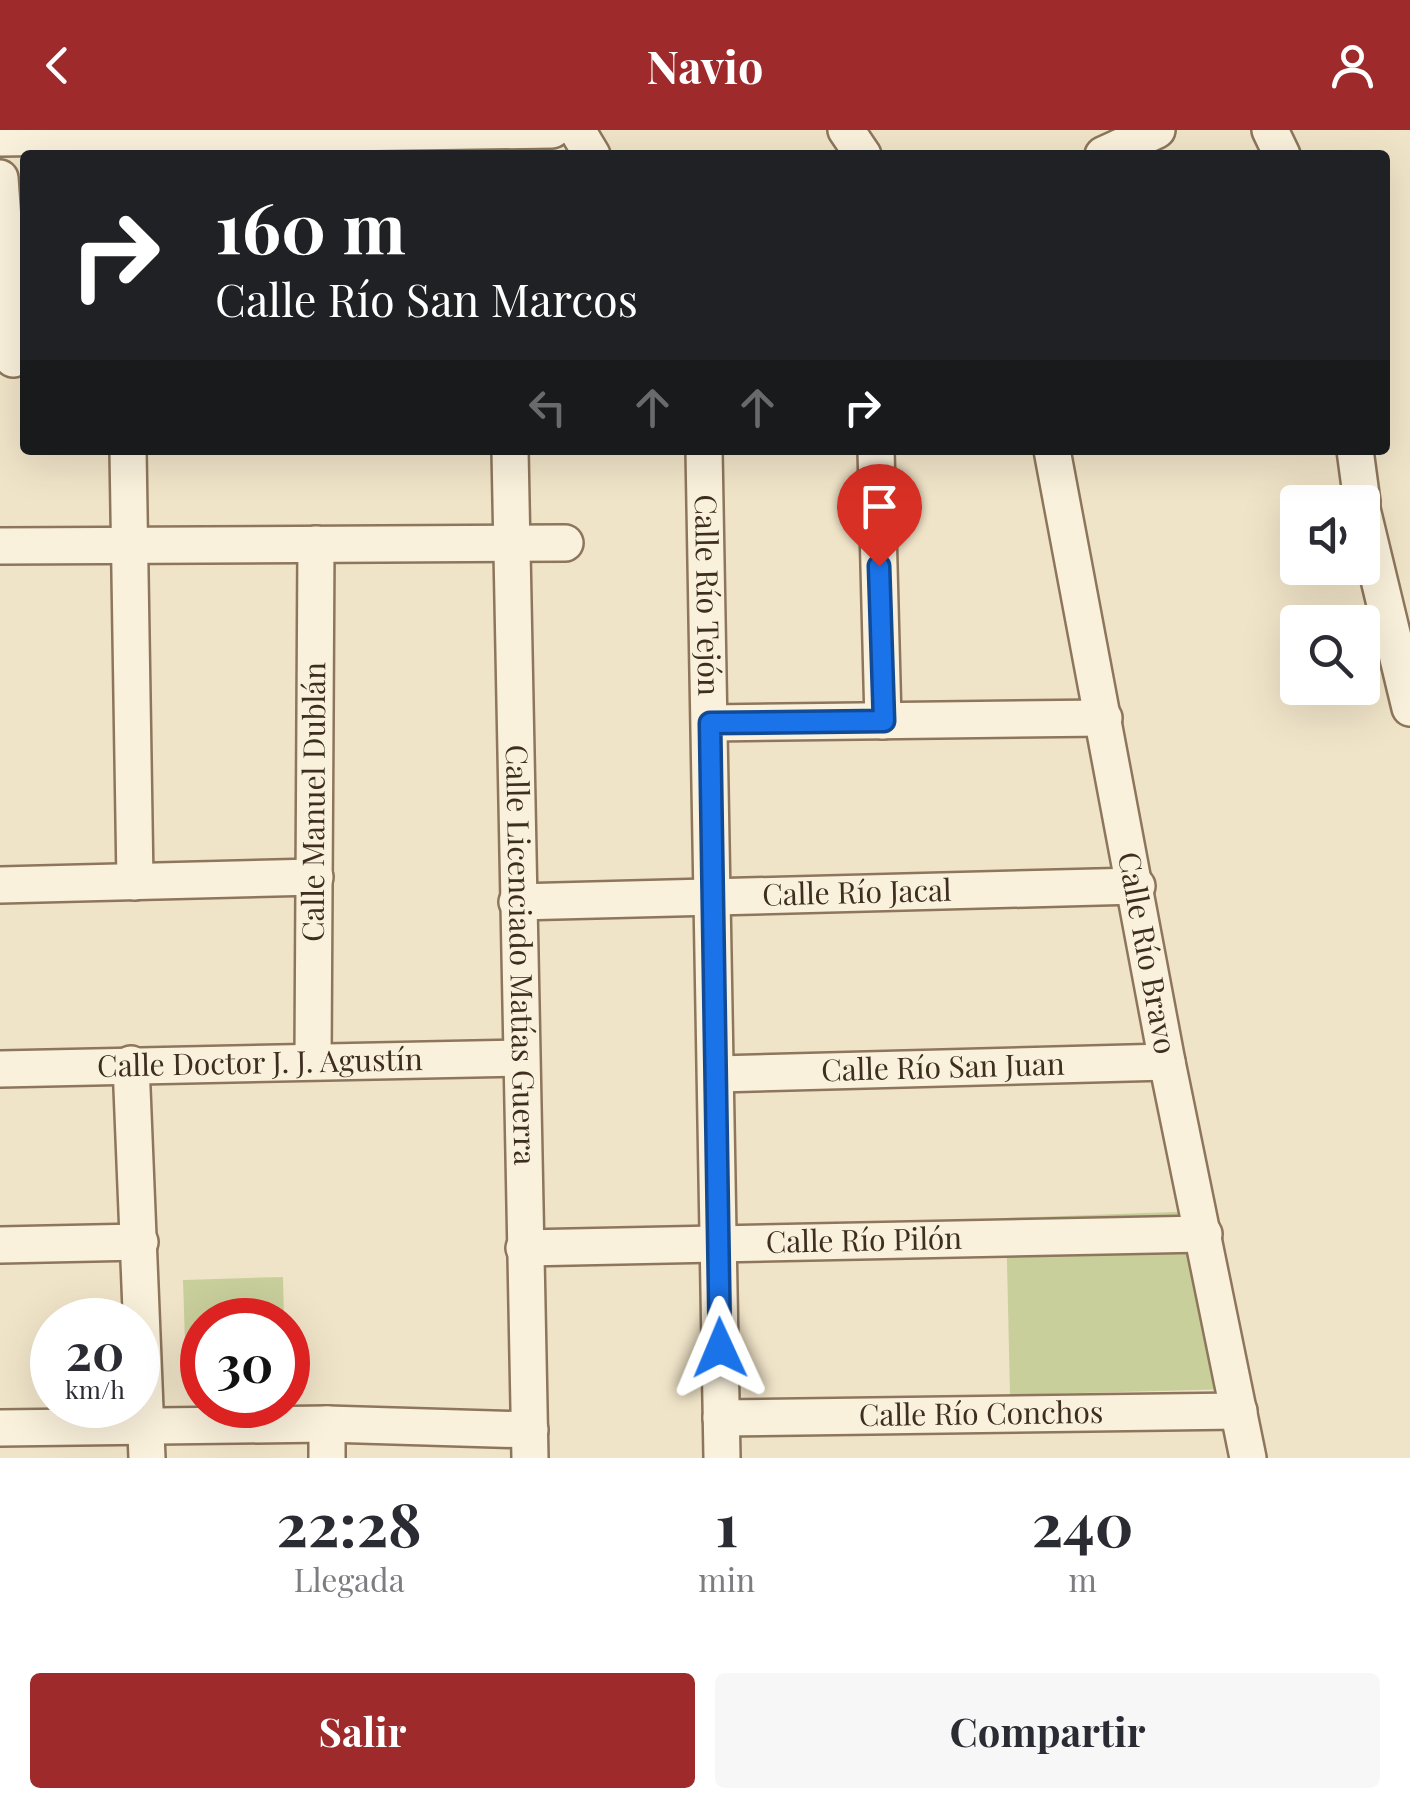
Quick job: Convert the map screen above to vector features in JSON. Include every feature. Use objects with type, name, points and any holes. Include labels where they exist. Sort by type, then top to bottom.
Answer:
[{"type":"street","points":[[0,138],[181,132],[552,130]]},
{"type":"street","points":[[1115,150],[1157,130]]},
{"type":"street","points":[[0,178],[13,360]]},
{"type":"street","points":[[128,455],[135,882]]},
{"type":"street","name":"Calle Licenciado Matías Guerra","points":[[510,455],[519,1058],[530,1444]]},
{"type":"street","name":"Calle Río Tejón","points":[[704,455],[722,1458]]},
{"type":"street","points":[[876,455],[884,721]]},
{"type":"street","name":"Calle Río Bravo","points":[[1053,455],[1137,886],[1167,1062],[1248,1458]]},
{"type":"street","points":[[1356,455],[1359,485]]},
{"type":"street","points":[[0,546],[565,543]]},
{"type":"street","name":"Calle Manuel Dublán","points":[[313,1060],[316,544]]},
{"type":"street","points":[[1380,582],[1410,708]]},
{"type":"street","points":[[710,723],[1104,718]]},
{"type":"street","points":[[0,885],[315,877]]},
{"type":"street","name":"Calle Río Jacal","points":[[516,902],[1137,886]]},
{"type":"street","name":"Calle Doctor J. J. Agustín","points":[[0,1069],[519,1058]]},
{"type":"street","name":"Calle Río San Juan","points":[[718,1074],[1167,1062]]},
{"type":"street","points":[[132,1064],[146,1441]]},
{"type":"street","name":"Calle Río Pilón","points":[[524,1248],[1204,1234]]},
{"type":"street","points":[[0,1245],[140,1242]]},
{"type":"street","name":"Calle Río Conchos","points":[[721,1418],[1239,1411]]},
{"type":"street","points":[[0,1428],[146,1441],[530,1444]]},
{"type":"green space","points":[[1200,1211],[1234,1389],[1010,1395],[1006,1218]]},
{"type":"green space","points":[[283,1277],[283,1298],[184,1298],[183,1280]]},
{"type":"route","points":[[720,1348],[710,723],[884,721],[879,566]]}]
